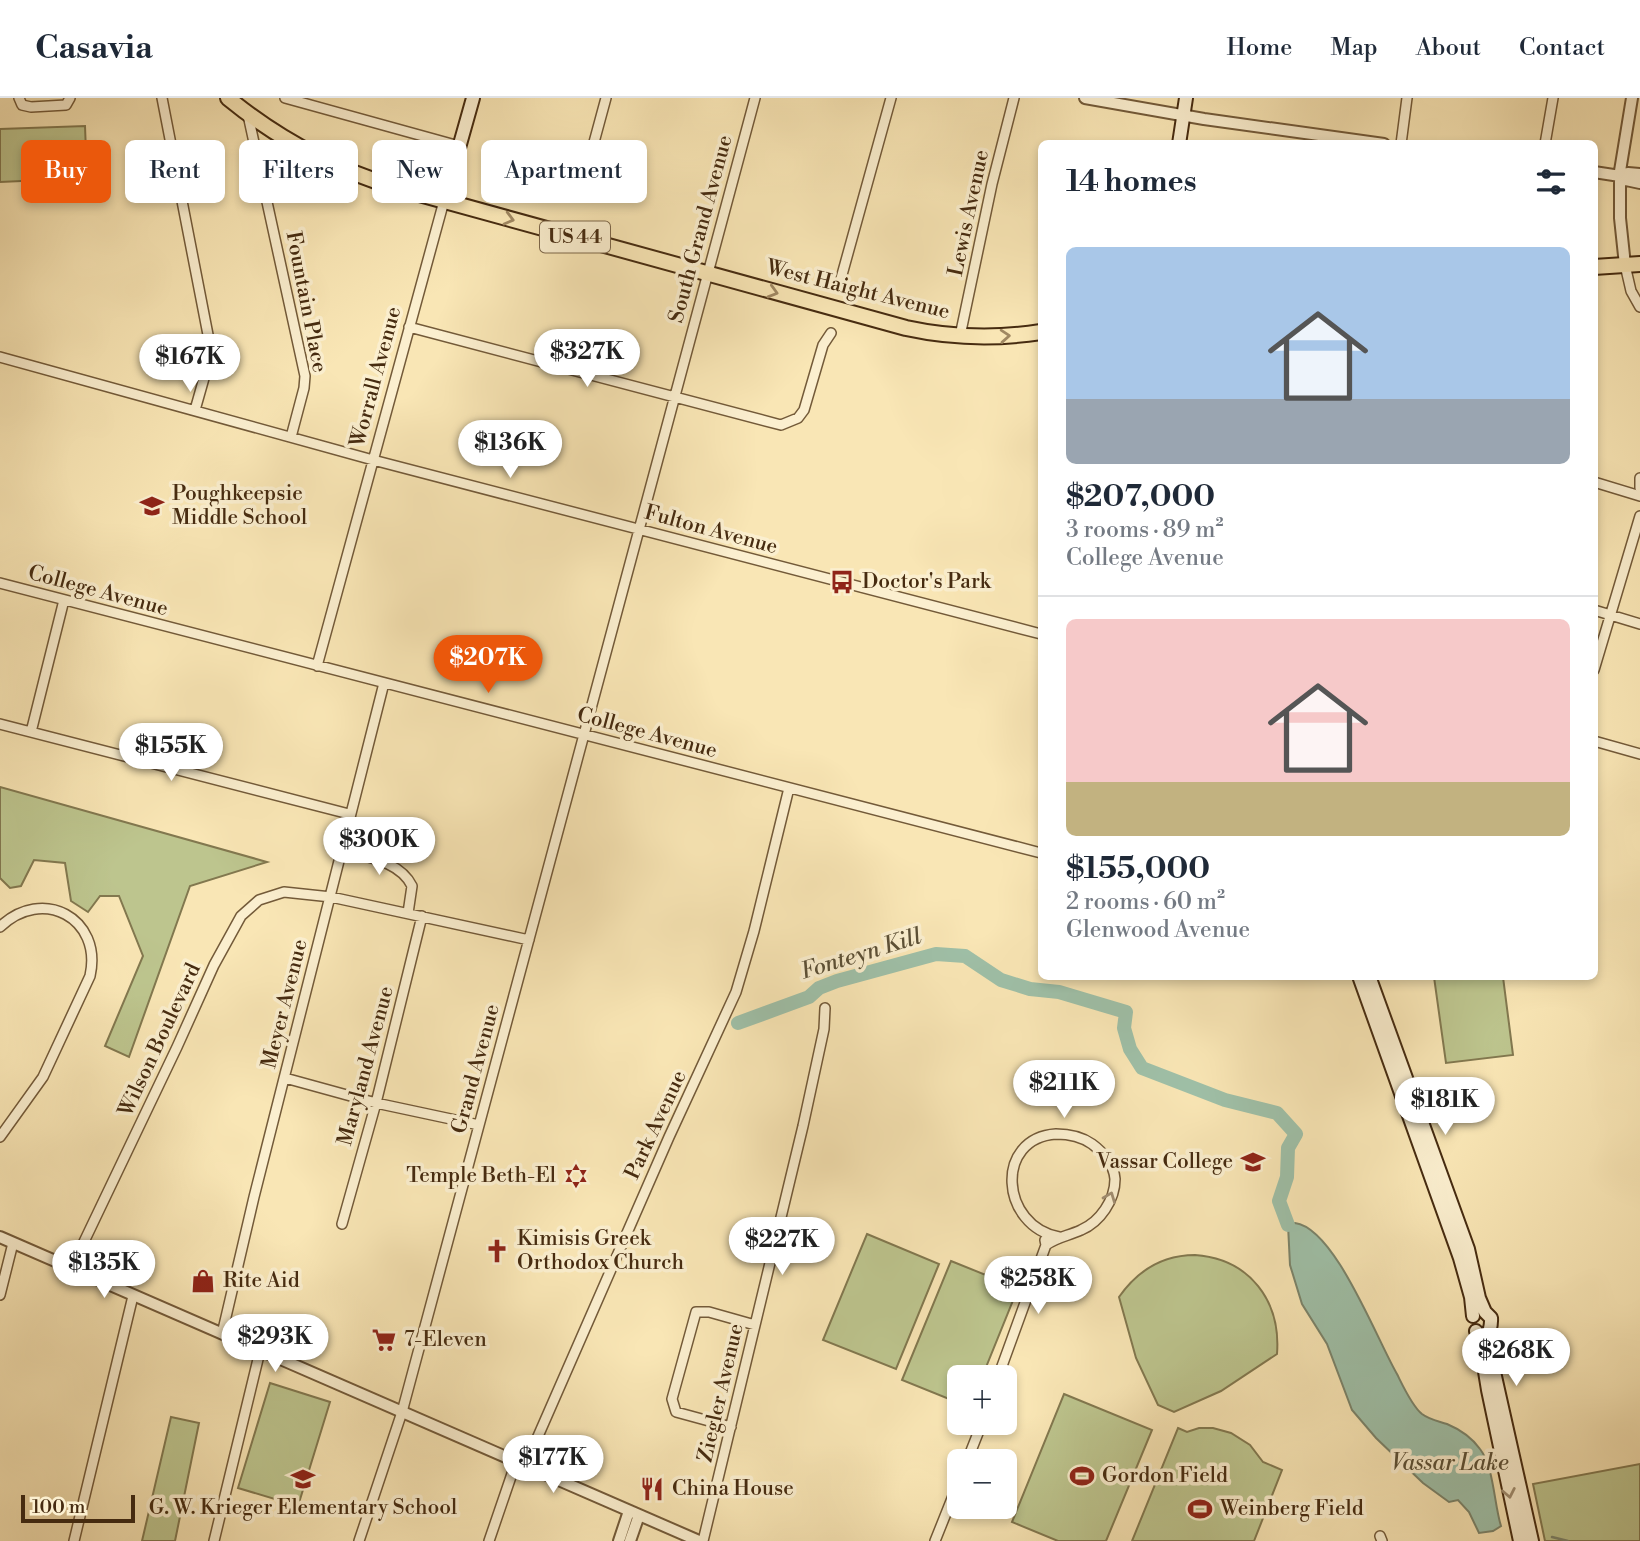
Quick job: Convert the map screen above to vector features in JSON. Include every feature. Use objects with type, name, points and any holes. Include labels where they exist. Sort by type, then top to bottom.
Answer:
[{"type":"highway","name":"US 44","points":[[228,98],[248,115],[288,140]]},
{"type":"highway","name":"US 44","points":[[451,203],[707,274]]},
{"type":"highway","points":[[1598,267],[1632,264]]},
{"type":"highway","name":"West Haight Avenue","points":[[707,274],[893,325],[960,336],[1002,337],[1038,332]]},
{"type":"main road","name":"Worrall Avenue","points":[[461,140],[472,98]]},
{"type":"main road","points":[[1179,140],[1185,98]]},
{"type":"main road","points":[[1360,980],[1460,1258],[1471,1297],[1479,1314],[1491,1321],[1482,1330],[1488,1390],[1522,1541]]},
{"type":"main road","points":[[1370,980],[1468,1249],[1479,1314]]},
{"type":"main road","points":[[1479,1314],[1471,1323],[1482,1330],[1488,1345],[1511,1449],[1522,1541]]},
{"type":"street","points":[[19,98],[22,105],[31,107],[63,106],[69,104],[70,98]]},
{"type":"street","points":[[162,98],[210,345],[208,364],[195,410]]},
{"type":"street","points":[[285,98],[437,140]]},
{"type":"street","points":[[595,140],[606,98]]},
{"type":"street","name":"South Grand Avenue","points":[[584,735],[755,98]]},
{"type":"street","points":[[840,282],[891,98]]},
{"type":"street","name":"Lewis Avenue","points":[[960,336],[992,184],[1014,98]]},
{"type":"street","points":[[1085,98],[1356,140]]},
{"type":"street","points":[[1402,140],[1407,98]]},
{"type":"street","points":[[1546,140],[1553,98]]},
{"type":"street","points":[[1632,98],[1620,176],[1620,218],[1632,264],[1631,291],[1640,307]]},
{"type":"street","name":"Fountain Place","points":[[248,115],[254,140]]},
{"type":"street","points":[[1598,173],[1640,183]]},
{"type":"street","points":[[1620,176],[1628,173],[1640,174]]},
{"type":"street","name":"Fountain Place","points":[[269,203],[305,376],[291,437]]},
{"type":"street","name":"Worrall Avenue","points":[[317,666],[443,203]]},
{"type":"street","points":[[409,327],[781,425],[798,418],[804,410],[823,345],[831,333]]},
{"type":"street","name":"Fulton Avenue","points":[[0,357],[373,460],[1038,633]]},
{"type":"street","points":[[1640,478],[1640,488]]},
{"type":"street","points":[[1598,483],[1640,496]]},
{"type":"street","points":[[1598,657],[1640,516]]},
{"type":"street","name":"College Avenue","points":[[0,583],[1038,852]]},
{"type":"street","points":[[31,732],[64,600]]},
{"type":"street","points":[[1598,611],[1640,624]]},
{"type":"street","name":"Meyer Avenue","points":[[222,1334],[254,1197],[331,897],[349,814],[384,683]]},
{"type":"street","points":[[0,724],[349,814]]},
{"type":"street","name":"Grand Avenue","points":[[402,1412],[584,735]]},
{"type":"street","points":[[1598,742],[1640,754]]},
{"type":"street","name":"Park Avenue","points":[[489,1541],[520,1464],[736,992],[789,788]]},
{"type":"street","points":[[342,850],[396,867],[405,874],[412,886],[408,913]]},
{"type":"street","name":"Wilson Boulevard","points":[[71,1269],[214,965],[241,916],[258,900],[272,894],[297,892],[331,897],[528,940]]},
{"type":"street","points":[[0,927],[12,916],[29,910],[45,908],[62,912],[84,930],[91,945],[93,961],[90,976],[43,1077],[0,1137]]},
{"type":"street","name":"Maryland Avenue","points":[[342,1224],[376,1103],[422,916]]},
{"type":"street","name":"Ziegler Avenue","points":[[701,1541],[806,1114],[824,1029],[825,1008]]},
{"type":"street","points":[[285,1078],[376,1103],[479,1125]]},
{"type":"street","points":[[1002,1365],[1046,1245],[1091,1224],[1105,1210],[1114,1191],[1114,1174],[1109,1162],[1094,1145],[1075,1136],[1053,1135],[1035,1139],[1026,1146],[1015,1163],[1015,1201],[1027,1221],[1040,1231],[1059,1237]]},
{"type":"street","points":[[1040,1231],[1046,1245]]},
{"type":"street","points":[[0,1237],[701,1541]]},
{"type":"street","points":[[0,1295],[12,1243]]},
{"type":"street","points":[[74,1541],[133,1296]]},
{"type":"street","points":[[731,1427],[677,1412],[672,1399],[696,1312],[709,1311],[755,1325]]},
{"type":"street","points":[[214,1541],[260,1351]]},
{"type":"street","points":[[359,1541],[402,1412]]},
{"type":"street","points":[[935,1541],[947,1510]]},
{"type":"street","points":[[619,1541],[634,1513]]},
{"type":"street","points":[[630,1541],[634,1513]]},
{"type":"shaded area","points":[[85,126],[86,140],[21,140],[21,181],[0,182],[0,129]]},
{"type":"shaded area","points":[[0,787],[267,862],[190,886],[129,1057],[105,1046],[143,956],[119,896],[100,896],[88,912],[71,901],[65,863],[34,860],[21,886],[10,888],[0,878]]},
{"type":"shaded area","points":[[1434,980],[1503,980],[1513,1055],[1446,1063]]},
{"type":"shaded area","points":[[867,1234],[939,1264],[896,1369],[823,1340]]},
{"type":"shaded area","points":[[1195,1255],[1232,1265],[1258,1286],[1274,1317],[1277,1354],[1221,1391],[1174,1412],[1158,1405],[1136,1358],[1119,1297],[1134,1279],[1161,1261]]},
{"type":"shaded area","points":[[951,1261],[1018,1288],[987,1365],[947,1365],[947,1398],[902,1380]]},
{"type":"shaded area","points":[[270,1383],[330,1402],[298,1506],[238,1488]]},
{"type":"shaded area","name":"Gordon Field","points":[[1064,1394],[1152,1430],[1106,1541],[1058,1541],[1012,1522],[1017,1519],[1017,1510]]},
{"type":"shaded area","points":[[171,1417],[199,1423],[175,1541],[142,1541]]},
{"type":"shaded area","points":[[1178,1428],[1187,1432],[1199,1428],[1213,1428],[1231,1433],[1250,1445],[1263,1462],[1282,1470],[1254,1541],[1132,1541]]},
{"type":"shaded area","points":[[1640,1464],[1640,1541],[1545,1541],[1533,1484]]},
{"type":"water","name":"Vassar Lake","points":[[1295,1223],[1310,1230],[1340,1264],[1418,1410],[1428,1418],[1461,1431],[1480,1449],[1491,1475],[1501,1526],[1493,1531],[1479,1533],[1469,1512],[1458,1500],[1449,1502],[1423,1483],[1376,1438],[1352,1410],[1327,1344],[1302,1304],[1290,1265],[1288,1225]]},
{"type":"waterway","name":"Fonteyn Kill","points":[[738,1023],[809,997],[819,988],[837,981],[936,954],[965,956],[1001,980],[1030,989],[1059,992],[1126,1012],[1124,1028],[1130,1049],[1142,1068],[1225,1100],[1277,1113],[1296,1134],[1288,1148],[1287,1177],[1279,1201],[1288,1225]]},
{"type":"waterway","name":"Fonteyn Kill","points":[[1552,1537],[1568,1541]]},
{"type":"place","name":"Poughkeepsie Middle School","points":[[152,506]]},
{"type":"place","name":"Doctor's Park","points":[[842,582]]},
{"type":"place","name":"Vassar College","points":[[1253,1162]]},
{"type":"place","name":"Temple Beth-El","points":[[576,1176]]},
{"type":"place","name":"Kimisis Greek Orthodox Church","points":[[497,1251]]},
{"type":"place","name":"Rite Aid","points":[[203,1281]]},
{"type":"place","name":"7-Eleven","points":[[384,1340]]},
{"type":"place","name":"Gordon Field","points":[[1082,1476]]},
{"type":"place","name":"G. W. Krieger Elementary School","points":[[303,1479]]},
{"type":"place","name":"China House","points":[[652,1489]]},
{"type":"place","name":"Weinberg Field","points":[[1200,1509]]}]
